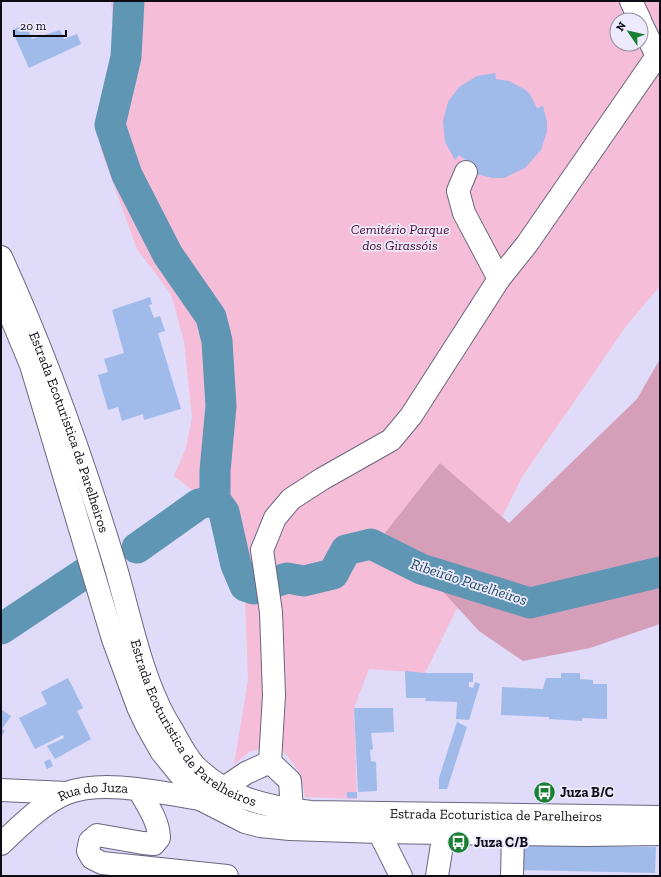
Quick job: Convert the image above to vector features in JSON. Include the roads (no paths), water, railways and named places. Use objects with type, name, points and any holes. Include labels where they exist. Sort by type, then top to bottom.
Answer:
[{"type":"main road","points":[[631,1],[636,12]]},
{"type":"main road","points":[[291,820],[290,781],[270,762],[274,695],[271,612],[262,550],[275,518],[291,499],[322,479],[391,440],[411,416],[499,279],[528,244],[658,56],[649,39]]},
{"type":"main road","points":[[466,172],[458,191],[464,213],[499,279]]},
{"type":"main road","name":"Estrada Ecoturistica de Parelheiros","points":[[1,257],[28,315],[51,374],[112,555],[158,704],[193,764],[208,778],[246,800],[262,805],[291,820],[379,832],[660,834]]},
{"type":"main road","name":"Estrada Ecoturistica de Parelheiros","points":[[1,293],[31,365],[113,639],[138,707],[161,751],[200,799],[245,822],[260,826],[291,820],[311,812],[558,814],[660,817]]},
{"type":"main road","points":[[200,799],[224,788],[246,772],[270,762]]},
{"type":"main road","name":"Rua do Juza","points":[[1,844],[32,817],[67,793],[101,786],[200,799]]},
{"type":"main road","points":[[1,790],[67,793]]},
{"type":"main road","points":[[139,790],[154,817],[159,830],[159,838],[154,844],[143,844],[98,835],[90,841],[88,851],[92,858],[102,863],[227,876]]},
{"type":"main road","points":[[379,832],[401,876]]},
{"type":"main road","points":[[437,876],[444,832]]},
{"type":"main road","points":[[512,876],[513,834]]},
{"type":"waterway","name":"Ribeirão Parelheiros","points":[[129,1],[126,57],[110,125],[127,175],[168,255],[211,317],[217,341],[221,406],[215,471],[215,500],[224,512],[236,565],[245,586],[254,589],[287,578],[304,581],[333,574],[346,550],[371,544],[421,569],[530,603],[660,572]]},
{"type":"waterway","points":[[137,548],[199,504],[215,500]]},
{"type":"waterway","points":[[1,629],[85,573]]},
{"type":"place","name":"Juza B/C","points":[[544,792]]},
{"type":"place","name":"Juza C/B","points":[[458,842]]},
{"type":"park label","name":"Cemitério Parque dos Girassóis","points":[[400,238]]}]
